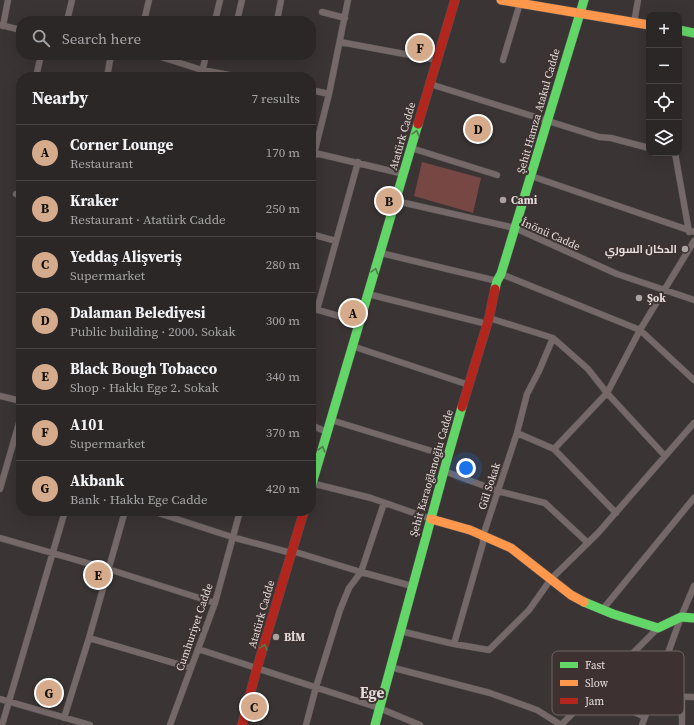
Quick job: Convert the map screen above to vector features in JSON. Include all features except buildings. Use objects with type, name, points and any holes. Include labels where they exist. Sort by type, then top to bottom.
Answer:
[{"type":"street","points":[[8,0],[2,26],[16,29]]},
{"type":"street","points":[[68,16],[72,0]]},
{"type":"street","points":[[145,16],[150,0]]},
{"type":"street","points":[[216,16],[220,0]]},
{"type":"street","points":[[238,16],[242,0]]},
{"type":"street","points":[[278,16],[281,0]]},
{"type":"street","points":[[316,149],[348,0]]},
{"type":"street","name":"Atatürk Cadde","points":[[316,468],[455,0]]},
{"type":"street","points":[[501,0],[646,25]]},
{"type":"street","name":"Şehit Hamza Atakul Cadde","points":[[515,228],[584,0]]},
{"type":"street","points":[[634,23],[638,0]]},
{"type":"street","points":[[503,60],[520,3]]},
{"type":"street","points":[[322,12],[345,18]]},
{"type":"street","points":[[682,31],[694,33]]},
{"type":"street","points":[[340,42],[437,60]]},
{"type":"street","points":[[37,72],[40,60]]},
{"type":"street","points":[[108,72],[110,60]]},
{"type":"street","points":[[171,60],[213,72]]},
{"type":"street","points":[[202,70],[205,60]]},
{"type":"street","points":[[430,84],[599,137],[611,138],[646,147]]},
{"type":"street","points":[[316,91],[329,94]]},
{"type":"street","points":[[411,148],[497,175]]},
{"type":"street","points":[[316,153],[404,174]]},
{"type":"street","points":[[554,449],[607,393],[640,330],[694,240],[675,156]]},
{"type":"street","points":[[316,303],[336,241],[358,162]]},
{"type":"street","points":[[531,176],[691,232]]},
{"type":"street","name":"İnönü Cadde","points":[[396,201],[515,228],[616,274],[694,300]]},
{"type":"street","name":"Şehit Karaoğlanoğlu Cadde","points":[[375,725],[448,456],[488,321],[499,278],[515,228]]},
{"type":"street","points":[[316,235],[336,241]]},
{"type":"street","points":[[381,253],[499,278],[640,330],[694,380]]},
{"type":"street","points":[[368,294],[488,321],[553,338],[588,369],[607,393],[665,456]]},
{"type":"street","points":[[316,310],[360,322]]},
{"type":"street","name":"Gül Sokak","points":[[454,644],[484,536],[517,433],[527,394],[553,338]]},
{"type":"street","points":[[352,346],[469,385]]},
{"type":"street","points":[[0,396],[16,400]]},
{"type":"street","points":[[331,420],[448,456]]},
{"type":"street","points":[[316,427],[327,432]]},
{"type":"street","points":[[400,631],[454,644],[489,650],[530,610],[551,579],[588,543],[665,456],[693,427]]},
{"type":"street","points":[[0,489],[16,433]]},
{"type":"street","points":[[517,433],[554,449],[616,513]]},
{"type":"street","points":[[444,471],[498,491],[545,503],[588,543]]},
{"type":"street","points":[[316,485],[384,503],[470,530],[511,548],[575,597],[633,622],[658,628]]},
{"type":"street","points":[[603,609],[694,498]]},
{"type":"street","points":[[306,725],[340,610],[349,588],[361,572],[384,503]]},
{"type":"street","points":[[2,725],[64,516]]},
{"type":"street","points":[[64,718],[89,638],[124,516]]},
{"type":"street","points":[[167,516],[232,537],[292,552],[412,586]]},
{"type":"street","name":"Cumhuriyet Cadde","points":[[170,725],[215,603],[238,516]]},
{"type":"street","name":"Atatürk Cadde","points":[[242,725],[257,668],[303,516]]},
{"type":"street","points":[[0,538],[108,569],[215,603]]},
{"type":"street","points":[[668,651],[680,617],[694,586]]},
{"type":"street","points":[[635,651],[658,628],[680,617],[694,618]]},
{"type":"street","points":[[89,638],[191,668]]},
{"type":"street","points":[[198,648],[380,708],[420,725]]},
{"type":"street","points":[[390,667],[490,693],[537,710],[561,725],[571,715]]},
{"type":"street","points":[[684,696],[694,697]]},
{"type":"street","points":[[0,700],[90,725]]},
{"type":"street","points":[[641,715],[645,717],[642,725]]},
{"type":"shaded area","points":[[422,162],[481,178],[473,213],[414,196]]},
{"type":"traffic: fast","points":[[495,289],[501,274],[584,0]]},
{"type":"traffic: fast","points":[[682,31],[694,33]]},
{"type":"traffic: fast","points":[[316,470],[418,124]]},
{"type":"traffic: fast","points":[[375,725],[462,407]]},
{"type":"traffic: fast","points":[[584,602],[613,614],[658,628],[681,617],[694,618]]},
{"type":"traffic: slow","points":[[501,0],[646,24]]},
{"type":"traffic: slow","points":[[431,519],[470,530],[511,548],[571,595],[584,602]]},
{"type":"traffic: jam","points":[[418,124],[455,0]]},
{"type":"traffic: jam","points":[[462,407],[489,318],[495,289]]},
{"type":"traffic: jam","points":[[242,725],[257,668],[303,516]]},
{"type":"place","name":"A101","points":[[420,48]]},
{"type":"place","name":"Dalaman Belediyesi","points":[[478,129]]},
{"type":"place","name":"Cami","points":[[503,200]]},
{"type":"place","name":"Kraker","points":[[389,201]]},
{"type":"place","name":"الدكان السوري","points":[[685,249]]},
{"type":"place","name":"Şok","points":[[639,298]]},
{"type":"place","name":"Corner Lounge","points":[[353,313]]},
{"type":"place","name":"Black Bough Tobacco","points":[[98,575]]},
{"type":"place","name":"BİM","points":[[276,637]]},
{"type":"place","name":"Akbank","points":[[49,693]]},
{"type":"place","name":"Yeddaş Alişveriş","points":[[254,707]]},
{"type":"district","name":"Ege","points":[[372,693]]}]
